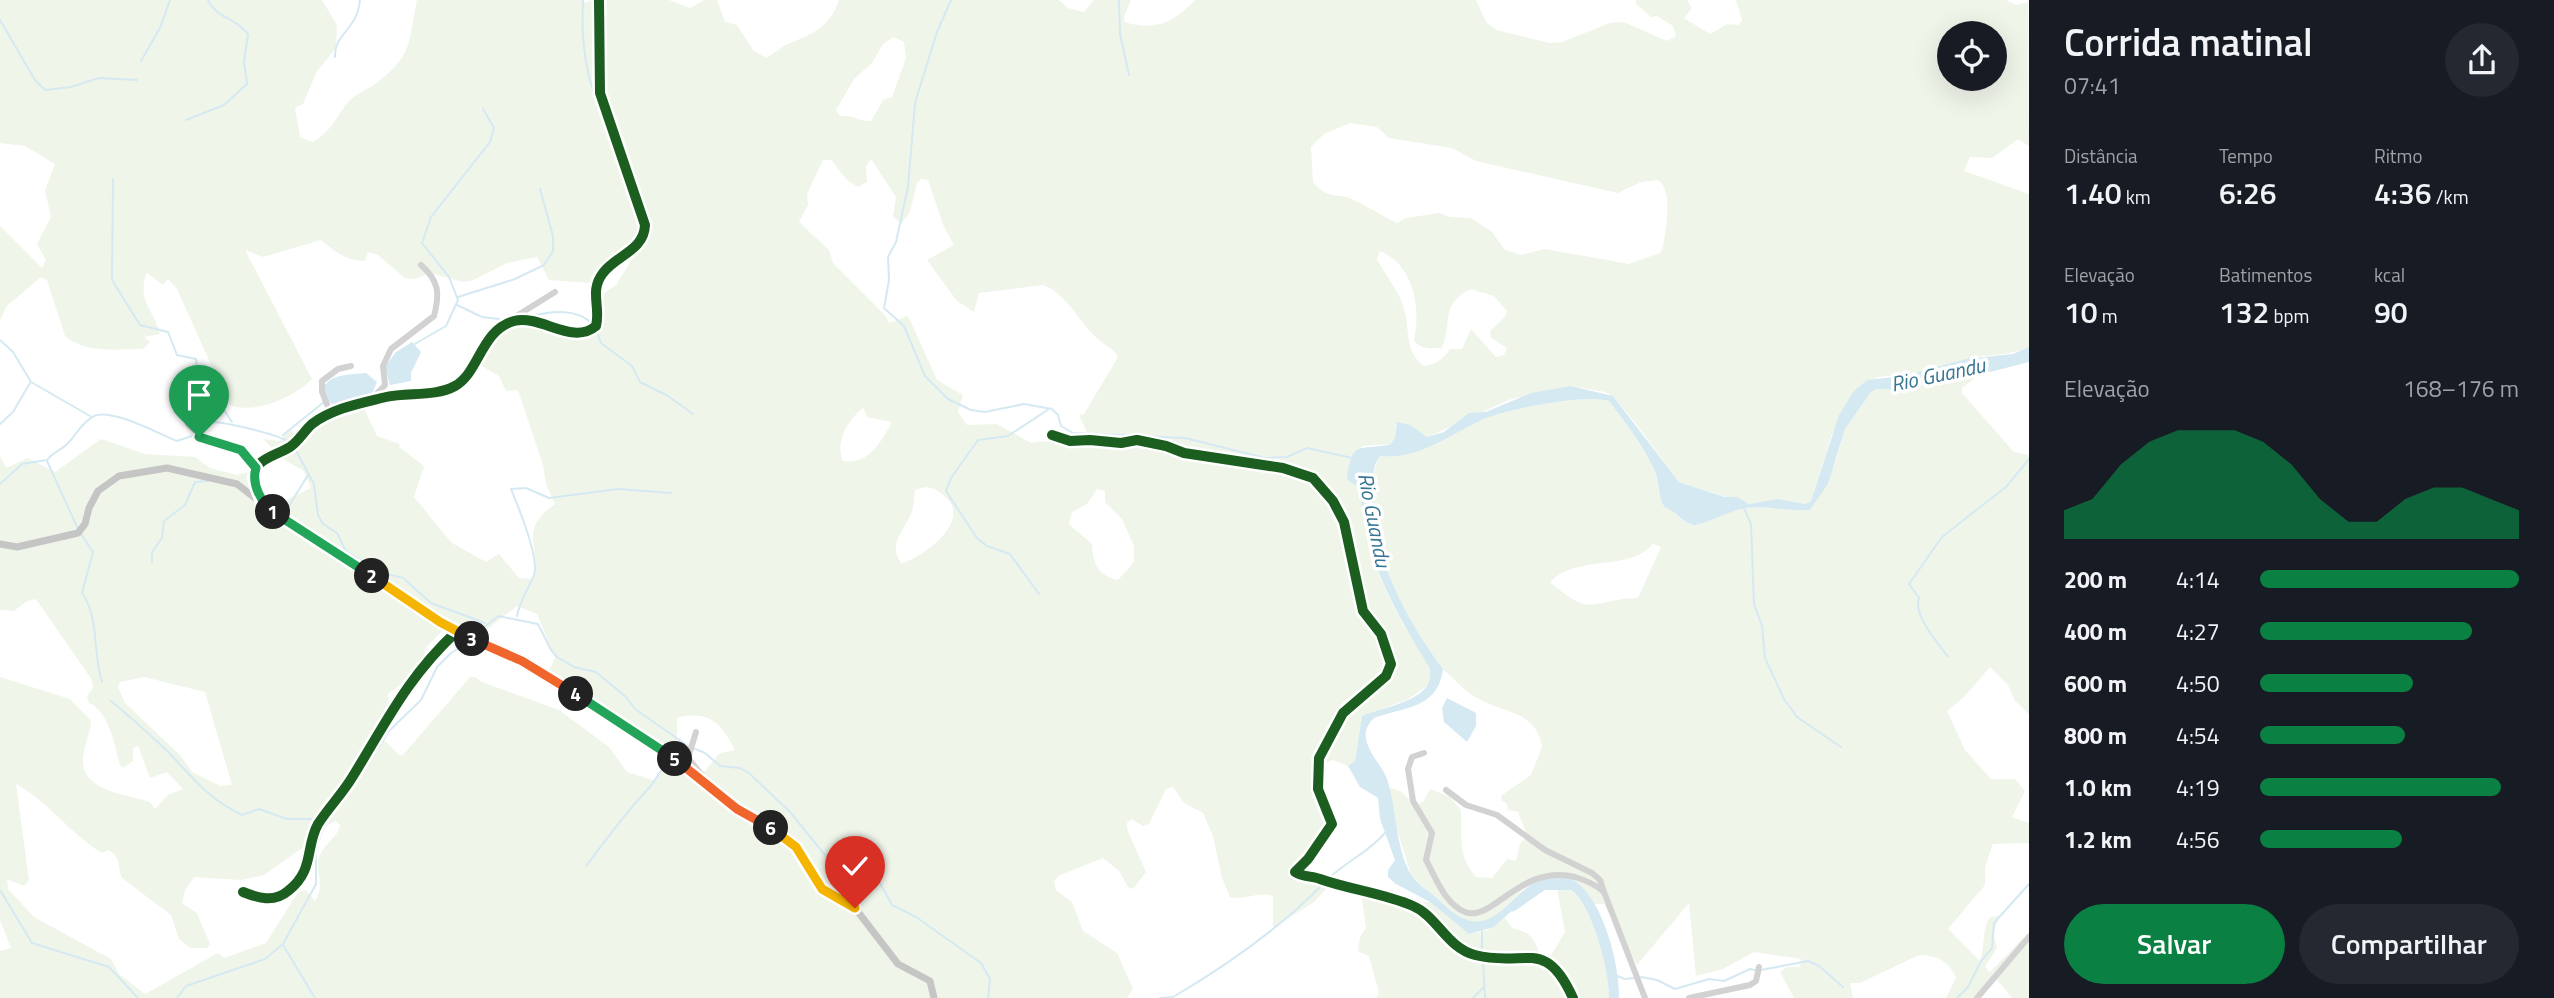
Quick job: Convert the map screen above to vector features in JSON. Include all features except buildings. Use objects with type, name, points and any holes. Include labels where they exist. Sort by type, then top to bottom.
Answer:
[{"type":"main road","points":[[0,544],[17,547],[75,535],[83,528],[91,503],[103,486],[119,476],[145,470],[175,469],[211,476],[246,489],[283,520],[456,632],[522,661],[657,746],[708,783],[737,809],[796,847],[822,889],[855,908],[898,964],[930,981],[934,998]]},
{"type":"street","points":[[504,326],[524,320],[574,332],[594,328],[598,321],[597,283],[609,265],[636,247],[645,231],[614,129],[600,93],[599,0]]},
{"type":"street","points":[[368,404],[385,385],[383,366],[391,349],[433,316],[438,287],[436,279],[421,265]]},
{"type":"street","points":[[263,504],[254,478],[256,468],[294,443],[313,424],[330,412],[368,404],[386,397],[457,385],[466,377],[485,344],[514,316],[555,292]]},
{"type":"street","points":[[330,412],[321,390],[321,381],[338,369],[351,366]]},
{"type":"street","points":[[188,424],[204,439],[241,450],[256,468]]},
{"type":"street","points":[[1052,435],[1070,441],[1121,443],[1137,440],[1184,453],[1283,468],[1317,481],[1333,501],[1344,522],[1363,611],[1381,634],[1391,664],[1386,676],[1343,713],[1319,757],[1318,789],[1332,824],[1308,859],[1295,872],[1340,887],[1387,896],[1416,907],[1425,912],[1438,931],[1472,954],[1548,961],[1557,970],[1573,998]]},
{"type":"street","points":[[243,892],[274,898],[296,883],[308,865],[317,826],[345,789],[387,716],[414,678],[456,632]]},
{"type":"street","points":[[696,732],[688,758],[708,783]]},
{"type":"street","points":[[1424,753],[1412,757],[1408,769],[1416,811],[1432,834],[1426,860],[1439,886],[1461,910],[1472,914],[1486,910],[1528,880],[1546,875],[1575,877],[1604,892]]},
{"type":"street","points":[[1446,790],[1466,805],[1497,815],[1545,850],[1592,873],[1603,885],[1645,998]]},
{"type":"street","points":[[1977,998],[2029,937]]},
{"type":"street","points":[[1689,998],[1752,984],[1759,967]]},
{"type":"shaded area","points":[[0,0],[322,0],[337,25],[336,48],[317,71],[303,104],[295,108],[300,137],[312,142],[329,129],[351,99],[375,84],[397,65],[407,47],[417,0],[582,0],[584,3],[593,0],[669,0],[690,8],[704,0],[717,0],[725,22],[737,25],[753,50],[766,58],[820,28],[836,9],[839,0],[1059,0],[1068,8],[1084,12],[1094,0],[1131,0],[1124,17],[1125,22],[1146,26],[1172,19],[1195,0],[1476,0],[1486,22],[1496,30],[1550,43],[1562,42],[1610,23],[1624,22],[1667,41],[1676,36],[1673,26],[1657,16],[1651,17],[1636,4],[1636,0],[1687,0],[1692,8],[1684,18],[1710,34],[1727,24],[1739,25],[1742,20],[1736,0],[2006,0],[2016,5],[2028,2],[2029,146],[2018,139],[1992,158],[1970,157],[1964,171],[2029,194],[2029,347],[1921,371],[1877,377],[1832,434],[1811,501],[1805,504],[1778,499],[1749,504],[1679,482],[1613,396],[1571,386],[1511,399],[1428,437],[1396,425],[1391,444],[1363,446],[1351,457],[1347,479],[1360,489],[1365,527],[1376,565],[1391,601],[1428,664],[1431,683],[1407,700],[1362,716],[1355,761],[1348,766],[1333,760],[1315,767],[1317,800],[1330,831],[1298,871],[1330,885],[1314,902],[1273,928],[1273,896],[1230,897],[1222,878],[1213,836],[1203,813],[1184,803],[1173,787],[1166,789],[1149,824],[1143,826],[1131,819],[1127,823],[1127,829],[1146,872],[1133,889],[1128,887],[1119,871],[1103,858],[1058,876],[1054,882],[1056,890],[1072,902],[1083,931],[1117,953],[1133,989],[1127,998],[0,998],[0,951],[11,948],[0,920],[0,677],[70,699],[91,721],[83,764],[92,781],[100,786],[150,802],[155,809],[168,795],[183,789],[167,772],[150,778],[138,746],[133,748],[133,761],[123,768],[120,765],[102,713],[89,703],[87,696],[93,688],[92,680],[36,599],[27,601],[14,611],[0,610],[0,456],[6,468],[28,458],[55,472],[101,439],[145,454],[195,457],[210,468],[237,475],[252,471],[262,503],[285,524],[290,520],[282,502],[311,488],[304,471],[283,459],[263,439],[280,441],[289,429],[301,439],[333,413],[363,406],[377,436],[400,444],[399,447],[424,466],[414,497],[452,543],[486,562],[499,554],[519,578],[534,579],[534,531],[543,514],[555,504],[546,484],[543,465],[518,390],[506,391],[499,376],[475,362],[492,339],[510,322],[594,334],[600,320],[598,297],[616,285],[641,245],[612,264],[601,280],[589,283],[549,280],[537,257],[507,263],[471,281],[463,282],[430,273],[415,279],[405,278],[378,255],[368,252],[365,261],[352,259],[321,240],[263,257],[245,250],[312,379],[285,398],[262,406],[240,407],[230,405],[225,380],[212,367],[177,289],[168,279],[163,285],[147,273],[144,282],[145,297],[160,334],[144,337],[150,342],[143,349],[92,348],[73,342],[65,336],[47,280],[41,277],[6,307],[0,321],[0,226],[42,268],[46,260],[37,244],[51,217],[45,190],[55,164],[25,146],[0,143]],"holes":[[[894,37],[904,42],[906,58],[892,97],[883,100],[871,121],[840,116],[836,110],[854,79],[872,63],[883,44]],[[1350,123],[1377,127],[1389,138],[1452,148],[1476,161],[1618,193],[1641,182],[1658,180],[1663,185],[1667,202],[1663,248],[1660,253],[1629,264],[1545,249],[1521,255],[1505,250],[1492,232],[1471,218],[1450,217],[1439,213],[1406,218],[1397,223],[1351,198],[1332,195],[1316,186],[1313,182],[1311,147],[1324,134]],[[871,159],[896,197],[893,216],[901,224],[910,212],[917,183],[921,179],[928,180],[944,227],[954,245],[927,260],[957,301],[974,312],[979,293],[1043,285],[1059,295],[1091,332],[1114,351],[1118,357],[1084,414],[1079,415],[1089,437],[1067,443],[1031,443],[997,424],[967,425],[958,412],[963,395],[937,380],[907,316],[889,323],[886,316],[833,263],[829,250],[799,222],[808,205],[807,194],[823,160],[831,160],[847,180],[858,187],[867,182],[866,166]],[[1380,251],[1401,266],[1408,277],[1415,302],[1414,341],[1417,344],[1441,348],[1445,341],[1450,309],[1460,295],[1471,289],[1494,296],[1507,311],[1505,317],[1490,331],[1491,338],[1507,348],[1504,355],[1496,357],[1471,329],[1462,349],[1450,349],[1439,360],[1424,366],[1410,347],[1402,303],[1377,259]],[[863,408],[867,417],[892,422],[879,444],[867,456],[843,461],[840,446],[844,432]],[[925,487],[939,491],[949,501],[953,510],[952,520],[940,539],[930,548],[901,563],[896,544],[912,511],[915,490]],[[1097,489],[1105,491],[1105,502],[1122,519],[1134,546],[1134,562],[1118,580],[1105,575],[1098,568],[1092,544],[1069,524],[1072,512],[1087,504]],[[517,606],[537,614],[555,658],[547,675],[677,761],[677,718],[697,716],[712,720],[719,725],[735,750],[720,753],[705,771],[684,767],[671,768],[660,774],[655,781],[627,772],[609,747],[559,710],[470,677],[403,755],[399,755],[382,738],[390,714],[388,694],[425,666],[425,649],[442,631],[473,640]],[[144,677],[205,692],[232,785],[220,786],[192,772],[180,755],[125,703],[118,687],[120,682]],[[16,784],[39,800],[90,845],[102,853],[108,850],[112,853],[117,859],[122,878],[171,915],[179,939],[190,948],[207,948],[210,944],[197,913],[182,903],[185,890],[194,877],[241,880],[264,875],[319,836],[325,827],[335,821],[340,825],[319,859],[320,887],[315,901],[306,890],[298,892],[266,943],[224,958],[218,953],[145,994],[119,974],[111,959],[34,917],[8,889],[7,879],[24,886],[29,880]]]},
{"type":"shaded area","points":[[1977,373],[1975,378],[1962,388],[1962,393],[2014,452],[2029,455],[2029,714],[2015,701],[2008,685],[1990,667],[1964,697],[1947,711],[1965,750],[1991,779],[2015,779],[2025,791],[2012,817],[2029,823],[2029,843],[1993,844],[1985,867],[1985,885],[1948,929],[1980,961],[1987,922],[1989,918],[2000,915],[1993,933],[1997,948],[1985,967],[1990,972],[2029,932],[2029,998],[2012,998],[1993,975],[1977,998],[1946,998],[1956,977],[1953,971],[1941,960],[1919,955],[1860,983],[1850,983],[1853,998],[1794,998],[1780,972],[1787,967],[1800,967],[1801,959],[1754,952],[1723,969],[1696,976],[1689,903],[1637,965],[1604,904],[1593,904],[1578,883],[1525,888],[1492,920],[1468,922],[1454,915],[1411,875],[1392,813],[1389,787],[1402,792],[1415,805],[1423,802],[1430,789],[1450,797],[1461,810],[1463,853],[1470,868],[1476,877],[1492,878],[1507,859],[1516,861],[1520,844],[1527,835],[1518,812],[1508,810],[1507,804],[1501,800],[1502,795],[1531,775],[1542,747],[1539,735],[1526,720],[1488,704],[1470,694],[1458,683],[1435,661],[1414,629],[1395,591],[1376,540],[1373,484],[1380,456],[1420,450],[1484,419],[1509,411],[1548,403],[1601,399],[1610,402],[1653,466],[1665,508],[1688,524],[1701,524],[1734,511],[1752,508],[1805,511],[1835,464],[1845,429],[1871,392],[1877,389],[1900,390],[1949,375]],"holes":[[[1653,544],[1661,547],[1638,598],[1585,604],[1564,594],[1550,582],[1575,568],[1630,558]]]},
{"type":"shaded area","points":[[1566,888],[1575,894],[1591,920],[1606,971],[1609,998],[1376,998],[1379,993],[1369,956],[1358,951],[1360,937],[1366,928],[1361,891],[1390,893],[1395,902],[1409,909],[1421,902],[1431,902],[1469,934],[1488,930],[1505,918],[1512,928],[1531,937],[1540,957],[1549,959],[1565,932],[1557,889]]},
{"type":"water","points":[[412,342],[421,352],[411,373],[411,381],[390,385],[385,367],[396,352]]},
{"type":"water","points":[[2029,347],[2029,362],[1990,372],[1949,375],[1900,390],[1877,389],[1871,392],[1845,429],[1828,484],[1810,510],[1744,508],[1701,524],[1689,524],[1665,508],[1655,472],[1644,450],[1610,402],[1601,399],[1548,403],[1509,411],[1484,419],[1420,450],[1380,456],[1373,478],[1375,523],[1382,557],[1404,608],[1443,669],[1440,682],[1427,699],[1374,718],[1366,734],[1370,749],[1387,779],[1405,862],[1410,873],[1441,902],[1462,918],[1480,921],[1495,916],[1537,881],[1554,876],[1575,881],[1594,903],[1608,934],[1619,984],[1619,998],[1609,998],[1606,973],[1593,924],[1579,898],[1571,890],[1535,890],[1494,927],[1469,934],[1430,902],[1388,877],[1388,870],[1395,860],[1380,819],[1378,798],[1360,787],[1348,766],[1355,761],[1362,716],[1408,700],[1426,687],[1430,678],[1429,667],[1393,603],[1374,560],[1360,489],[1347,479],[1355,452],[1391,444],[1397,422],[1410,425],[1427,437],[1444,432],[1469,413],[1486,412],[1531,393],[1571,386],[1613,396],[1679,482],[1725,497],[1737,497],[1749,504],[1778,499],[1805,504],[1811,501],[1839,415],[1854,391],[1867,380],[1903,376],[1966,359],[2013,354]]},
{"type":"water","points":[[366,373],[377,382],[371,396],[335,407],[327,400],[323,388],[331,380]]},
{"type":"water","points":[[1447,698],[1476,713],[1476,726],[1467,742],[1444,722],[1442,708]]},
{"type":"waterway","points":[[141,61],[160,28],[170,0]]},
{"type":"waterway","points":[[186,120],[224,105],[247,84],[244,62],[248,34],[238,24],[216,11],[208,0]]},
{"type":"waterway","points":[[335,57],[338,42],[355,19],[360,0]]},
{"type":"waterway","points":[[583,0],[586,60],[593,90],[605,117]]},
{"type":"waterway","points":[[951,0],[937,32],[915,103],[908,187],[896,242],[888,257],[889,280],[884,308],[904,326],[925,376],[948,399],[971,410],[985,412],[1024,404],[1052,409],[1058,415],[1061,426],[1073,433],[1185,438],[1265,458],[1287,457],[1307,448],[1352,458]]},
{"type":"waterway","points":[[1119,0],[1120,34],[1129,75]]},
{"type":"waterway","points":[[0,20],[35,80],[45,90],[71,87],[99,78],[137,80]]},
{"type":"waterway","points":[[413,345],[446,326],[458,300],[449,277],[422,243],[431,217],[490,142],[494,128],[483,109]]},
{"type":"waterway","points":[[113,179],[112,280],[140,325],[168,332],[177,355],[196,359],[197,370],[232,422]]},
{"type":"waterway","points":[[458,297],[515,279],[544,265],[553,251],[553,236],[540,189]]},
{"type":"waterway","points":[[457,305],[482,317],[507,320]]},
{"type":"waterway","points":[[528,317],[554,312],[571,313],[594,325]]},
{"type":"waterway","points":[[596,330],[601,343],[632,366],[640,382],[668,396],[693,414]]},
{"type":"waterway","points":[[0,340],[13,352],[31,382],[90,416]]},
{"type":"waterway","points":[[0,424],[13,412],[30,383]]},
{"type":"waterway","points":[[283,435],[324,402]]},
{"type":"waterway","points":[[1039,594],[1010,554],[987,546],[977,538],[946,491],[951,478],[978,440],[1008,436],[1049,409]]},
{"type":"waterway","points":[[0,484],[22,464],[47,460],[94,416],[102,414],[123,419],[177,441],[195,435]]},
{"type":"waterway","points":[[199,432],[212,422],[265,433],[290,443]]},
{"type":"waterway","points":[[294,447],[314,484],[318,515],[323,524],[337,533],[346,551],[379,572],[403,578],[431,603],[485,623]]},
{"type":"waterway","points":[[1948,657],[1923,621],[1918,605],[1919,598],[1909,584],[1942,537],[2007,486],[2029,459]]},
{"type":"waterway","points":[[47,461],[78,529]]},
{"type":"waterway","points":[[282,517],[308,475]]},
{"type":"waterway","points":[[152,562],[152,552],[162,538],[164,521],[185,505],[195,482],[208,481]]},
{"type":"waterway","points":[[517,616],[535,567],[527,532],[511,489],[526,488],[549,498],[618,489],[671,493]]},
{"type":"waterway","points":[[1744,508],[1751,524],[1754,604],[1762,626],[1765,658],[1784,699],[1797,717],[1841,747]]},
{"type":"waterway","points":[[81,534],[93,552],[82,593],[94,624],[102,682]]},
{"type":"waterway","points":[[476,634],[498,616],[538,624],[557,657],[574,667],[596,672],[626,697],[635,709],[688,746]]},
{"type":"waterway","points":[[177,998],[186,986],[265,959],[283,944],[316,884],[316,848],[328,816],[352,789],[389,731],[421,700],[437,667],[451,653],[471,641]]},
{"type":"waterway","points":[[111,701],[161,745],[201,787],[229,808],[242,815],[259,809],[287,819],[318,819]]},
{"type":"waterway","points":[[679,758],[687,747]]},
{"type":"waterway","points":[[693,748],[705,753],[720,766],[740,768],[749,773],[790,812],[846,881],[880,883],[892,905],[916,917],[981,963],[990,979],[988,998]]},
{"type":"waterway","points":[[586,866],[661,771],[674,762]]},
{"type":"waterway","points":[[1329,878],[1385,833]]},
{"type":"waterway","points":[[1160,998],[1173,997],[1232,959],[1271,931],[1323,884]]},
{"type":"waterway","points":[[1957,998],[1968,987],[1981,961],[1992,948],[1994,923],[2029,884]]},
{"type":"waterway","name":"Rio Guandu","points":[[1513,908],[1543,887]]},
{"type":"waterway","points":[[0,890],[32,943],[109,967],[138,998]]},
{"type":"waterway","points":[[1482,931],[1482,954]]},
{"type":"waterway","points":[[283,945],[315,998]]},
{"type":"waterway","points":[[1483,959],[1485,998]]},
{"type":"waterway","points":[[1761,970],[1808,961],[1819,966],[1843,987]]},
{"type":"waterway","points":[[1641,977],[1657,980],[1675,989],[1709,979],[1724,981],[1750,969],[1755,970]]},
{"type":"waterway","points":[[1617,976],[1635,978]]},
{"type":"waterway","points":[[1473,998],[1484,987]]},
{"type":"cycle path","points":[[263,504],[254,478],[258,465],[290,447],[320,418],[367,402],[394,396],[439,392],[455,386],[470,372],[494,333],[514,321],[535,322],[577,333],[596,326],[596,293],[599,280],[608,267],[635,247],[645,225],[600,93],[599,0]]},
{"type":"cycle path","points":[[1052,435],[1070,441],[1121,443],[1137,440],[1184,453],[1283,468],[1313,478],[1333,501],[1344,522],[1363,611],[1381,634],[1391,664],[1386,676],[1343,713],[1319,758],[1318,789],[1332,824],[1308,859],[1295,872],[1413,906],[1429,917],[1457,946],[1475,955],[1533,958],[1543,961],[1553,967],[1563,979],[1573,998]]},
{"type":"cycle path","points":[[243,892],[272,898],[283,895],[297,883],[306,867],[318,824],[349,782],[411,683],[456,632]]},
{"type":"route","points":[[199,437],[245,453],[256,468],[254,478],[263,504],[283,520],[456,632],[522,661],[657,746],[708,783],[730,804],[790,841],[809,864],[822,889],[855,908]]}]
